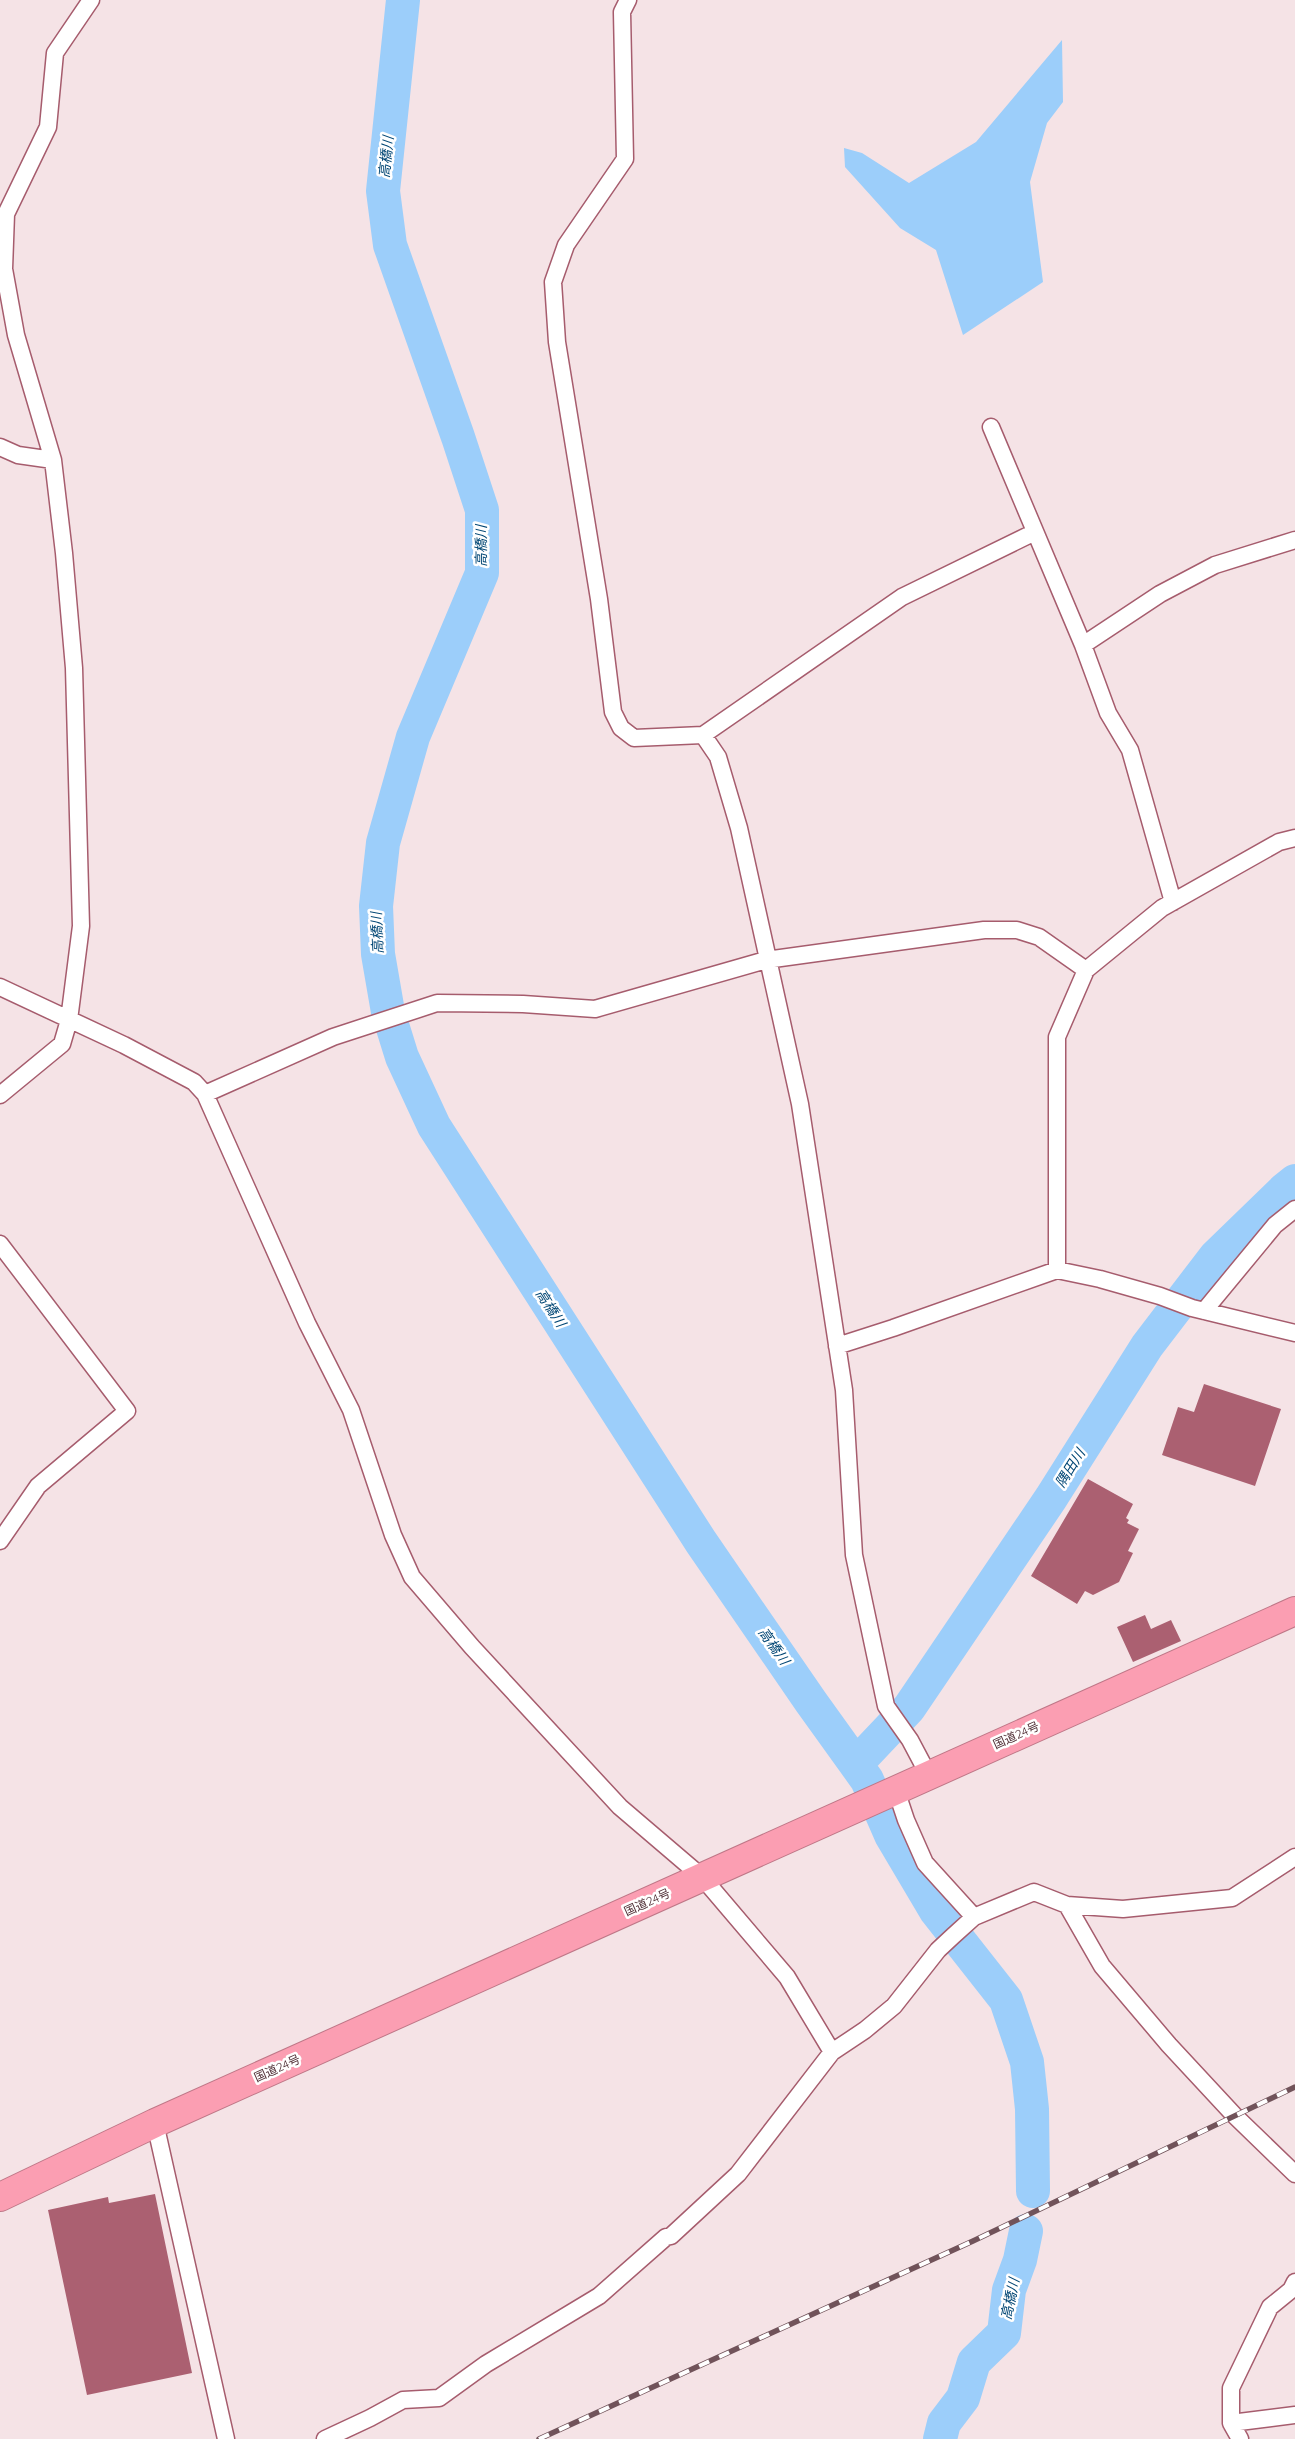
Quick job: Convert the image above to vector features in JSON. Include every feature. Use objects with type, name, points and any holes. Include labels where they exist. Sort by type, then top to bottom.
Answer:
[{"type":"highway","name":"国道24号","points":[[0,2197],[155,2123],[839,1817],[928,1774],[1295,1610]]},
{"type":"street","points":[[0,1095],[62,1044],[69,1020],[81,926],[74,668],[53,460],[16,335],[4,269],[6,214],[48,127],[56,53],[92,0]]},
{"type":"street","points":[[628,0],[622,12],[625,159],[566,245],[553,282],[557,342],[599,599],[616,720],[621,728],[634,738],[704,735],[902,597],[1035,532]]},
{"type":"street","points":[[991,427],[1083,645],[1108,713],[1130,750],[1173,902]]},
{"type":"street","points":[[0,447],[18,455],[53,460]]},
{"type":"street","points":[[1083,645],[1160,594],[1215,566],[1295,540]]},
{"type":"street","points":[[704,735],[718,757],[739,828],[766,960],[800,1104],[821,1230],[844,1390],[854,1555],[886,1706],[910,1740],[928,1774]]},
{"type":"street","points":[[1057,1270],[1057,1038],[1086,970],[1173,902],[1279,842],[1295,838]]},
{"type":"street","points":[[205,1094],[333,1037],[437,1003],[523,1004],[595,1009],[766,960],[984,930],[1017,930],[1038,937],[1086,970]]},
{"type":"street","points":[[0,986],[124,1045],[194,1082],[205,1094],[307,1324],[351,1410],[393,1535],[412,1577],[472,1647],[620,1807],[702,1877],[787,1977],[832,2052]]},
{"type":"street","points":[[1198,1309],[1275,1225],[1295,1209]]},
{"type":"street","points":[[0,1244],[127,1411],[38,1486],[4,1538],[0,1541]]},
{"type":"street","points":[[837,1346],[1057,1270],[1160,1296],[1198,1309],[1295,1333]]},
{"type":"street","points":[[896,1790],[906,1820],[926,1863],[974,1917]]},
{"type":"street","points":[[325,2439],[403,2400],[439,2398],[486,2364],[599,2296],[666,2237],[671,2236],[738,2174],[832,2052],[865,2030],[894,2006],[938,1950],[974,1917],[1034,1892],[1067,1905],[1123,1909],[1232,1898],[1295,1857]]},
{"type":"street","points":[[1067,1905],[1102,1966],[1234,2115],[1295,2174]]},
{"type":"street","points":[[155,2123],[226,2439]]},
{"type":"street","points":[[1240,2439],[1231,2423],[1231,2388],[1270,2307],[1291,2290],[1295,2282]]},
{"type":"street","points":[[1231,2423],[1295,2415]]},
{"type":"water","points":[[1062,40],[1063,102],[1047,123],[1030,182],[1043,282],[963,335],[936,250],[900,228],[845,167],[844,148],[862,153],[909,183],[976,142]]},
{"type":"building","points":[[1204,1384],[1281,1409],[1255,1486],[1162,1455],[1178,1407],[1194,1412]]},
{"type":"building","points":[[1088,1479],[1133,1504],[1126,1518],[1129,1520],[1127,1523],[1139,1529],[1128,1551],[1133,1553],[1119,1582],[1093,1595],[1085,1591],[1077,1604],[1031,1576]]},
{"type":"building","points":[[1145,1615],[1151,1629],[1171,1620],[1181,1641],[1133,1662],[1117,1627]]},
{"type":"building","points":[[155,2194],[192,2373],[87,2395],[48,2210],[108,2197],[109,2203]]},
{"type":"waterway","name":"高橋川","points":[[403,0],[383,191],[390,245],[482,510],[482,573],[413,737],[383,843],[376,906],[378,954],[388,1012],[402,1057],[434,1126],[701,1542],[867,1780],[891,1835],[936,1911],[1006,2000],[1027,2062],[1032,2109],[1033,2191]]},
{"type":"waterway","name":"隅田川","points":[[856,1764],[909,1708],[1051,1498],[1147,1346],[1215,1257],[1295,1181]]},
{"type":"waterway","name":"高橋川","points":[[940,2439],[944,2423],[963,2398],[974,2362],[1004,2333],[1009,2290],[1020,2260],[1026,2231]]},
{"type":"railway","points":[[539,2439],[973,2241],[1295,2087]]}]
